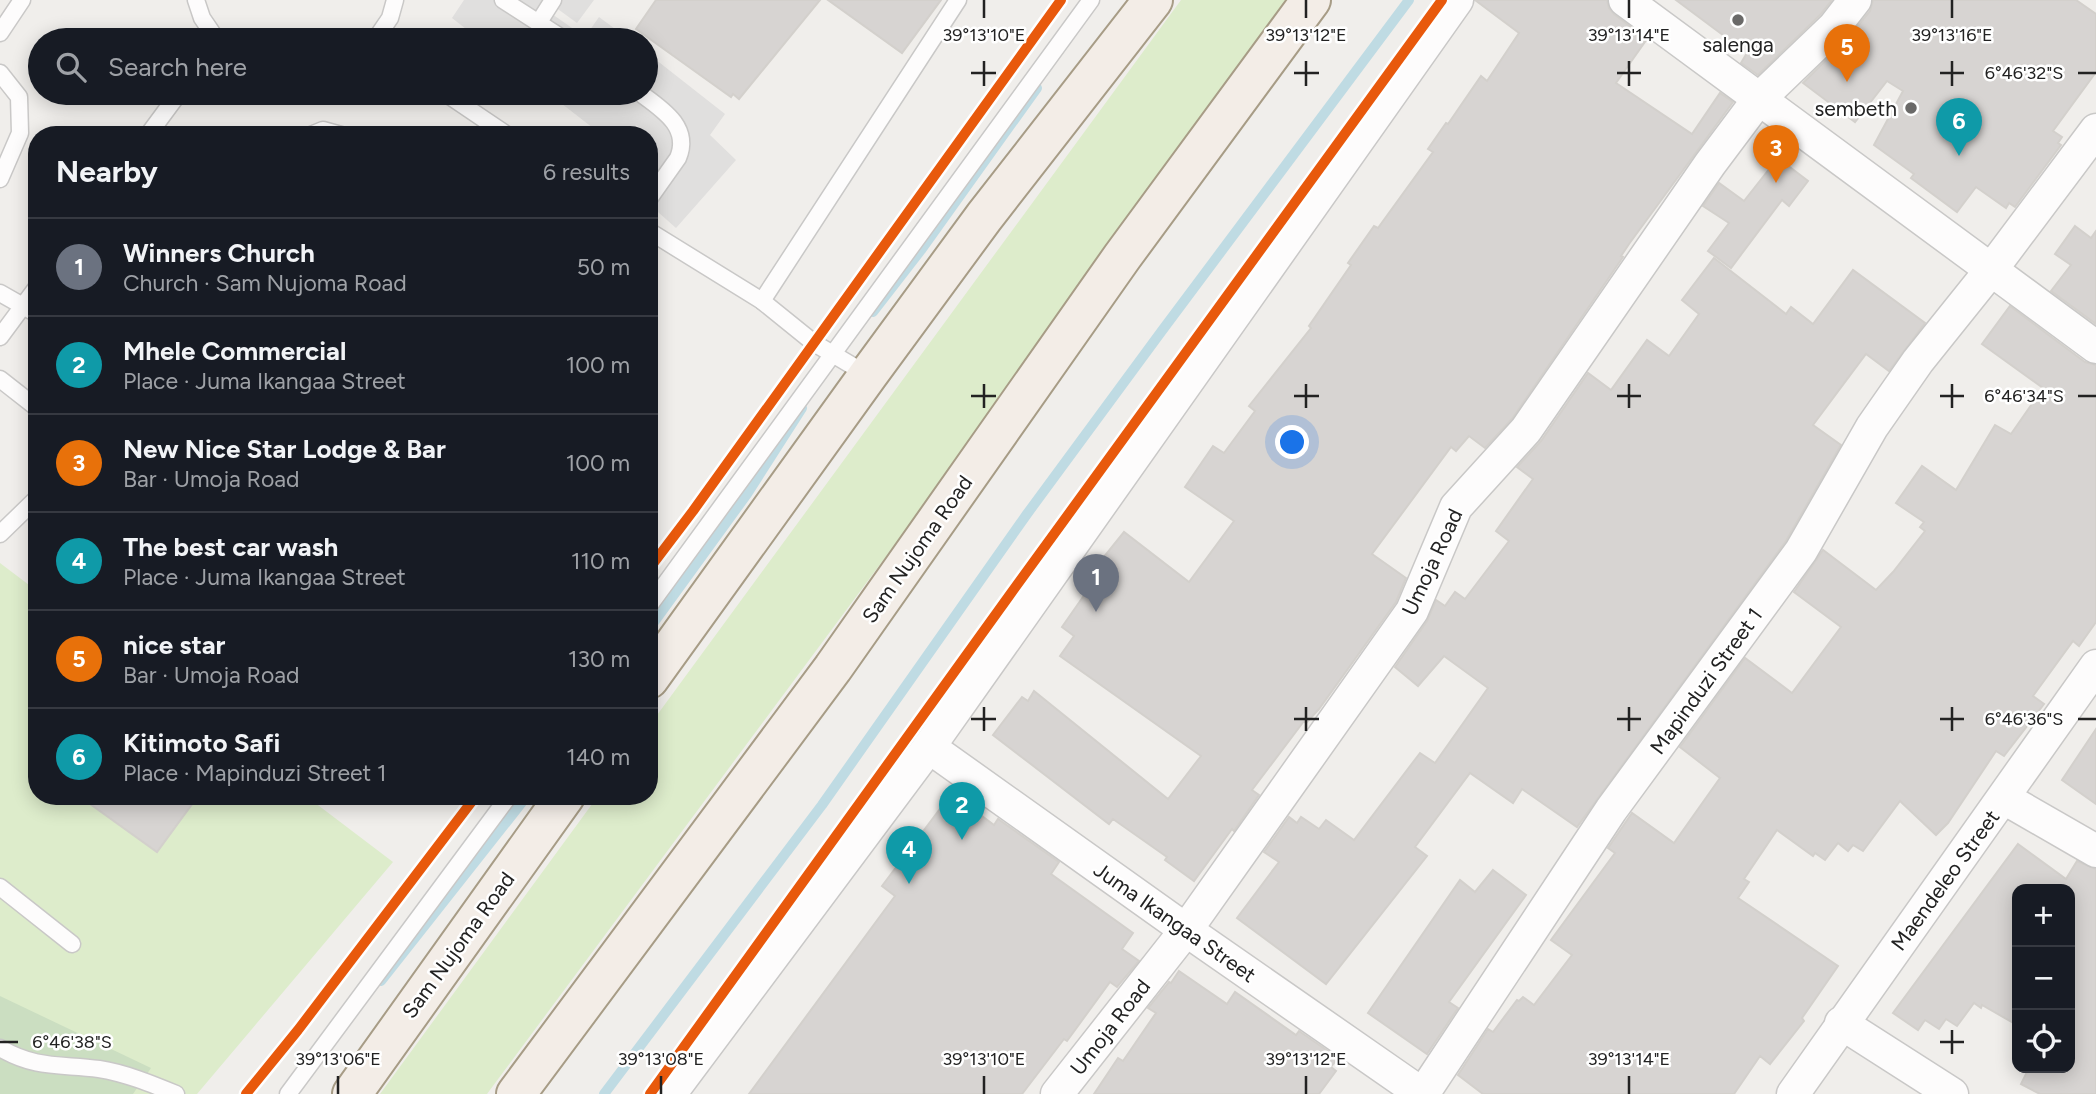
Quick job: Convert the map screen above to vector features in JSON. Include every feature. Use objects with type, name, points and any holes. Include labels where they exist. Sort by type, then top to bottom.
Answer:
[{"type":"main road","points":[[658,667],[984,216],[1153,0]]},
{"type":"main road","name":"Sam Nujoma Road","points":[[516,1094],[833,668],[1122,257],[1311,0]]},
{"type":"main road","name":"Sam Nujoma Road","points":[[352,1094],[559,805]]},
{"type":"street","points":[[670,1094],[929,747],[1457,0]]},
{"type":"street","points":[[1625,0],[2096,348]]},
{"type":"street","name":"Umoja Road","points":[[1057,1094],[1185,930],[1412,611],[1456,507],[1526,430],[1710,164],[1758,100],[1834,27],[1855,0]]},
{"type":"street","name":"Mapinduzi Street 1","points":[[1422,1094],[1611,810],[1801,551],[1880,416],[1918,361],[1991,270],[2096,130]]},
{"type":"street","name":"Maendeleo Street","points":[[1793,1094],[2096,666]]},
{"type":"street","name":"Juma Ikangaa Street","points":[[929,747],[1185,930],[1422,1094]]},
{"type":"street","points":[[2004,799],[2096,851]]},
{"type":"street","points":[[1841,1023],[1952,1094]]},
{"type":"lane","points":[[0,33],[22,0]]},
{"type":"lane","points":[[196,0],[209,28]]},
{"type":"lane","points":[[383,28],[390,18],[395,0]]},
{"type":"lane","points":[[503,0],[548,28]]},
{"type":"lane","points":[[539,22],[553,0]]},
{"type":"lane","points":[[762,301],[958,0]]},
{"type":"lane","points":[[658,594],[1091,0]]},
{"type":"lane","points":[[0,73],[19,97],[20,133],[0,179]]},
{"type":"lane","points":[[155,126],[170,105]]},
{"type":"lane","points":[[463,105],[494,126]]},
{"type":"lane","points":[[657,105],[673,119],[681,135],[678,158],[658,186]]},
{"type":"lane","points":[[658,236],[762,301],[814,343],[868,375]]},
{"type":"lane","points":[[0,293],[28,308]]},
{"type":"lane","points":[[0,337],[28,311]]},
{"type":"lane","points":[[0,379],[28,401]]},
{"type":"lane","points":[[0,534],[28,507]]},
{"type":"lane","points":[[288,1094],[502,805]]},
{"type":"lane","points":[[0,887],[72,944]]},
{"type":"lane","points":[[0,1048],[37,1064],[99,1069],[176,1094]]},
{"type":"green space","points":[[1181,0],[1299,0],[487,1094],[380,1094],[591,805],[658,805],[658,714]]},
{"type":"green space","points":[[0,563],[28,584],[28,805],[318,805],[393,862],[197,1094],[0,1094]]},
{"type":"green space","points":[[0,996],[151,1068],[133,1094],[0,1094]]},
{"type":"shaded area","points":[[464,0],[594,0],[577,23],[555,7],[552,14],[572,28],[465,28],[452,18]]},
{"type":"shaded area","points":[[599,17],[614,28],[591,28]]},
{"type":"shaded area","points":[[658,61],[725,114],[710,135],[736,160],[676,228],[658,212],[658,126],[590,126],[563,105],[658,105]]},
{"type":"building","points":[[656,0],[820,0],[739,99],[733,94],[731,97],[658,45],[658,28],[637,28]]},
{"type":"building","points":[[828,0],[941,0],[902,53]]},
{"type":"building","points":[[1475,0],[1607,0],[1614,14],[1647,39],[1616,83],[1692,134],[1720,93],[1733,102],[1629,244],[1621,256],[1623,257],[1512,419],[1485,448],[1469,436],[1456,451],[1451,447],[1372,554],[1406,578],[1396,602],[1319,709],[1306,723],[1304,721],[1252,790],[1259,795],[1194,881],[1165,860],[1167,857],[1113,819],[1109,824],[993,735],[1022,697],[1028,701],[1034,691],[1168,799],[1201,756],[1060,656],[1074,636],[1062,627],[1092,584],[1086,579],[1124,532],[1189,582],[1234,521],[1185,487],[1213,446],[1224,453],[1255,411],[1249,406],[1311,328],[1309,326],[1351,265],[1348,263],[1374,226],[1378,228],[1433,152],[1428,149],[1446,123],[1448,124],[1481,76],[1487,81],[1519,33]]},
{"type":"building","points":[[1676,0],[1832,0],[1758,75],[1741,63],[1747,53]]},
{"type":"building","points":[[1873,0],[2076,0],[2096,14],[2096,72],[2053,131],[2062,137],[2058,143],[2061,145],[2015,207],[2009,203],[2006,208],[1976,187],[1957,212],[1911,178],[1914,174],[1874,145],[1903,91],[1887,81],[1855,122],[1803,83],[1848,38],[1870,11]]},
{"type":"building","points":[[1778,158],[1808,181],[1789,206],[1782,200],[1731,268],[1708,251],[1729,223],[1703,206],[1719,183],[1744,201]]},
{"type":"building","points":[[2075,226],[2091,238],[2096,231],[2096,324],[2051,291],[2071,265],[2055,254]]},
{"type":"building","points":[[1714,258],[1786,314],[1791,307],[1813,324],[1853,270],[1925,323],[1889,371],[1866,354],[1813,425],[1841,445],[1786,541],[1577,827],[1522,789],[1513,803],[1470,773],[1415,847],[1427,856],[1326,984],[1237,918],[1279,862],[1264,852],[1289,817],[1297,823],[1301,817],[1319,829],[1326,820],[1354,840],[1420,753],[1435,763],[1488,688],[1444,656],[1418,686],[1395,667],[1427,621],[1436,600],[1445,606],[1455,592],[1465,599],[1509,541],[1496,531],[1533,479],[1517,467],[1541,441],[1588,373],[1611,390],[1647,340],[1669,356],[1699,314],[1682,300]]},
{"type":"building","points":[[2010,306],[2085,362],[2096,365],[2096,622],[2079,646],[2073,641],[2033,696],[2044,704],[2004,756],[1996,751],[1948,823],[1936,835],[1900,801],[1863,851],[1853,845],[1848,851],[1838,843],[1825,860],[1815,853],[1813,856],[1777,830],[1744,879],[1749,882],[1738,898],[1838,966],[1802,1018],[1804,1021],[1770,1064],[1760,1056],[1734,1094],[1483,1094],[1458,1075],[1488,1029],[1493,1032],[1517,1000],[1523,997],[1534,1005],[1572,955],[1551,940],[1615,853],[1608,848],[1632,813],[1674,843],[1720,778],[1680,747],[1745,658],[1792,693],[1841,627],[1794,592],[1823,550],[1876,590],[1925,531],[1920,527],[1924,522],[1896,503],[1922,466],[1956,490],[1995,425],[2011,434],[2043,388],[1982,344]]},
{"type":"building","points":[[2096,729],[2096,804],[2062,780]]},
{"type":"building","points":[[958,798],[994,825],[998,819],[1059,862],[1051,874],[1133,933],[1122,949],[1139,961],[1117,987],[1110,982],[1067,1041],[1064,1039],[1022,1094],[749,1094],[895,896],[882,886],[940,809],[947,814]]},
{"type":"building","points":[[92,805],[191,805],[157,852]]},
{"type":"building","points":[[2018,844],[2066,879],[2077,861],[2096,869],[2096,1094],[2040,1094],[2021,1084],[2026,1073],[2075,1073],[2075,884],[2012,884],[2012,1022],[1974,1003],[1957,1026],[1946,1019],[1939,1029],[1925,1020],[1918,1030],[1893,1013]]},
{"type":"building","points":[[1493,870],[1526,895],[1449,1002],[1458,1008],[1427,1054],[1368,1013],[1460,880],[1475,892]]},
{"type":"building","points":[[1179,971],[1227,1004],[1235,992],[1296,1035],[1299,1031],[1338,1058],[1331,1067],[1336,1071],[1319,1094],[1094,1094],[1118,1058],[1123,1061],[1156,1013],[1148,1008]]},
{"type":"waterway","points":[[604,1094],[822,805],[1027,514],[1409,0]]},
{"type":"waterway","points":[[873,312],[921,250],[1037,88]]},
{"type":"waterway","points":[[658,617],[747,494],[802,408]]},
{"type":"waterway","points":[[381,981],[520,805]]},
{"type":"cycle path","points":[[658,557],[1061,0]]},
{"type":"cycle path","points":[[650,1094],[1442,0]]},
{"type":"cycle path","points":[[246,1094],[469,805]]},
{"type":"place","name":"salenga","points":[[1738,20]]},
{"type":"place","name":"nice star","points":[[1847,82]]},
{"type":"place","name":"sembeth","points":[[1911,108]]},
{"type":"place","name":"Kitimoto Safi","points":[[1959,156]]},
{"type":"place","name":"New Nice Star Lodge & Bar","points":[[1776,183]]},
{"type":"place","name":"Winners Church","points":[[1096,612]]},
{"type":"place","name":"Mhele Commercial","points":[[962,840]]},
{"type":"place","name":"The best car wash","points":[[909,884]]}]
